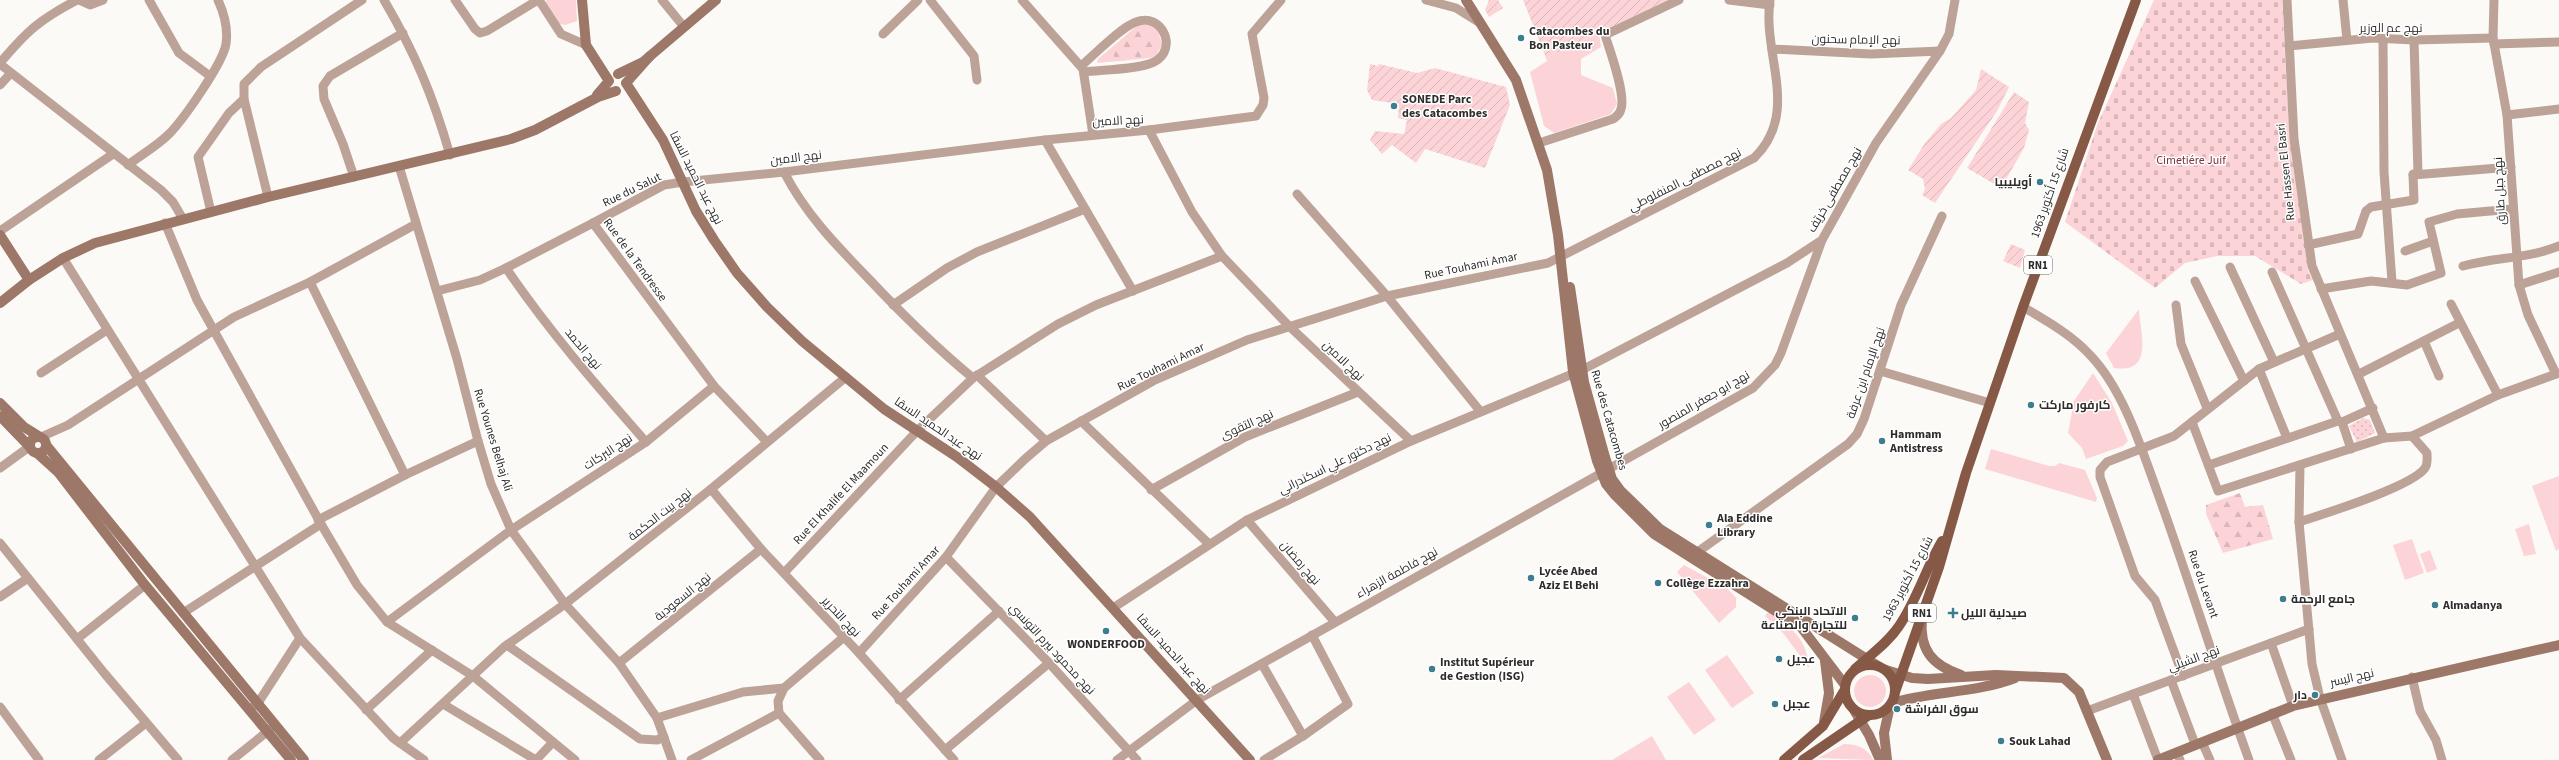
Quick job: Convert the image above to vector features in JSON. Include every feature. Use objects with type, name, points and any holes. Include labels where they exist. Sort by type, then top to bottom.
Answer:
[{"type":"main road","points":[[582,0],[586,45],[598,62],[614,77]]},
{"type":"main road","points":[[591,101],[614,77],[636,67],[716,0]]},
{"type":"main road","name":"Rue des Catacombes","points":[[1466,0],[1516,80],[1539,143],[1546,170],[1562,256],[1577,371],[1605,471],[1620,490],[1660,529],[1693,556],[1801,627],[1845,688]]},
{"type":"main road","name":"شارع 15 أكتوبر 1963","points":[[1895,692],[1939,567],[1948,533],[1990,403],[2023,307],[2136,0]]},
{"type":"main road","points":[[0,303],[29,280],[63,258],[95,243],[268,197],[510,139],[535,130],[591,101],[618,91],[650,56]]},
{"type":"main road","points":[[614,77],[610,87],[618,91]]},
{"type":"main road","name":"نهج عبد الحميد السقا","points":[[614,77],[624,77],[638,103],[663,140],[696,211],[737,273],[802,341],[884,409],[957,457],[996,487],[1030,517],[1250,760]]},
{"type":"main road","name":"نهج عبد الحميد السقا","points":[[618,91],[638,103]]},
{"type":"main road","points":[[0,235],[29,280]]},
{"type":"main road","points":[[0,403],[24,427],[43,441],[304,760]]},
{"type":"main road","points":[[0,416],[33,450],[58,472],[145,585],[291,760]]},
{"type":"main road","points":[[33,450],[32,438],[43,441]]},
{"type":"main road","points":[[33,450],[42,452],[43,441]]},
{"type":"main road","name":"شارع 15 أكتوبر 1963","points":[[1855,669],[1891,637],[1900,626],[1929,564],[1948,533]]},
{"type":"main road","name":"Rue des Catacombes","points":[[1693,556],[1866,659],[1901,676],[1928,679],[1996,675],[2019,677]]},
{"type":"main road","points":[[1922,612],[1923,640],[1931,659],[1938,666],[1967,677]]},
{"type":"main road","name":"نهج اليسر","points":[[2158,760],[2178,756],[2199,743],[2237,727],[2272,713],[2320,698],[2559,645]]},
{"type":"main road","points":[[1823,726],[1829,693],[1824,659]]},
{"type":"main road","points":[[1855,669],[1866,665],[1882,668],[1893,680],[1895,692]]},
{"type":"main road","name":"RN1","points":[[1784,760],[1823,726],[1855,669]]},
{"type":"main road","points":[[1803,760],[1865,718],[1880,713],[1891,704],[1927,694],[1997,685],[2019,677],[2039,675],[2064,678],[2074,686],[2087,711],[2107,760]]},
{"type":"main road","points":[[1845,688],[1846,698],[1854,710],[1865,718],[1880,760]]},
{"type":"main road","name":"RN1","points":[[1891,704],[1895,692]]},
{"type":"main road","points":[[1887,760],[1884,733],[1891,704]]},
{"type":"street","points":[[103,0],[90,5],[78,0],[44,18],[26,32],[0,64],[173,202],[183,219]]},
{"type":"street","points":[[149,0],[179,53],[210,76]]},
{"type":"street","points":[[128,165],[170,133],[222,57],[226,44],[223,10],[218,0]]},
{"type":"street","points":[[268,197],[244,99],[244,84],[261,67],[362,0]]},
{"type":"street","points":[[384,0],[404,33],[434,98],[450,154]]},
{"type":"street","points":[[455,0],[480,33],[487,31],[539,0],[561,34],[586,45]]},
{"type":"street","points":[[662,0],[684,27]]},
{"type":"street","points":[[883,34],[918,0]]},
{"type":"street","points":[[930,0],[974,56],[977,80]]},
{"type":"street","points":[[1022,0],[1083,69],[1092,134]]},
{"type":"street","points":[[1149,130],[1256,116],[1263,105],[1264,98],[1252,34],[1281,0]]},
{"type":"street","points":[[1426,0],[1456,8],[1480,23]]},
{"type":"street","points":[[1539,143],[1618,115],[1622,108],[1621,95],[1617,72],[1606,35],[1679,0]]},
{"type":"street","points":[[1729,0],[1770,3]]},
{"type":"street","name":"نهج مصطفى خريّف","points":[[1577,371],[1787,263],[1822,240],[1876,143],[1940,51],[1949,34],[1955,0]]},
{"type":"street","name":"Rue Hassen El Basri","points":[[2286,0],[2296,155],[2312,266],[2340,334],[2359,374],[2384,438]]},
{"type":"street","points":[[2343,0],[2346,40]]},
{"type":"street","name":"نهج جبل طارق","points":[[2494,0],[2494,41],[2503,80],[2507,116],[2519,285],[2528,315],[2558,374]]},
{"type":"street","name":"نهج مصطفى المنفلوطي","points":[[1562,256],[1730,171],[1754,158],[1765,147],[1773,134],[1777,116],[1778,91],[1772,49],[1770,3]]},
{"type":"street","points":[[1149,20],[1161,27],[1165,33],[1166,47],[1163,54],[1152,63],[1083,69],[1135,22],[1149,20]]},
{"type":"street","points":[[354,177],[343,144],[324,99],[323,86],[330,76],[404,33]]},
{"type":"street","points":[[2383,39],[2384,172],[2392,282]]},
{"type":"street","name":"نهج عم الوزير","points":[[2289,46],[2346,40],[2383,39],[2559,42]]},
{"type":"street","points":[[2308,245],[2358,234],[2368,209],[2387,204],[2414,200],[2414,40]]},
{"type":"street","name":"نهج الإمام سحنون","points":[[1772,49],[1871,54],[1940,51]]},
{"type":"street","points":[[0,85],[11,73]]},
{"type":"street","points":[[211,212],[198,157],[229,112],[244,99]]},
{"type":"street","points":[[2507,116],[2559,109]]},
{"type":"street","name":"نهج الامين","points":[[682,182],[784,172],[1092,134],[1149,130],[1192,212],[1222,256],[1289,326],[1411,441]]},
{"type":"street","points":[[1045,140],[1133,291]]},
{"type":"street","points":[[0,231],[113,154]]},
{"type":"street","name":"Rue Younes Belhaj Ali","points":[[399,166],[437,291],[491,484],[510,530],[565,604],[619,663],[656,718],[672,760]]},
{"type":"street","points":[[2413,174],[2511,167]]},
{"type":"street","points":[[784,172],[797,198],[817,225],[893,305],[1046,441]]},
{"type":"street","name":"Rue du Salut","points":[[593,222],[664,185],[682,182]]},
{"type":"street","points":[[1297,194],[1387,296],[1480,411]]},
{"type":"street","points":[[893,305],[947,268],[977,252],[1085,209]]},
{"type":"street","points":[[2321,289],[2372,281],[2392,282],[2407,285],[2441,273],[2429,222],[2458,214],[2513,209]]},
{"type":"street","name":"نهج الإمام ابن عرفة","points":[[1693,556],[1848,444],[1857,434],[1864,420],[1901,305],[1942,216]]},
{"type":"street","name":"Rue de la Tendresse","points":[[437,291],[480,280],[593,222],[714,386],[767,442]]},
{"type":"street","points":[[165,224],[197,300],[320,522],[357,585],[387,622],[473,676],[575,760]]},
{"type":"street","points":[[43,441],[234,317],[310,282],[416,224]]},
{"type":"street","name":"نهج ابو جعفر المنصور","points":[[1605,471],[1752,388],[1769,372],[1781,353],[1822,240]]},
{"type":"street","points":[[2405,251],[2434,241]]},
{"type":"street","points":[[2463,266],[2486,260],[2516,259],[2559,246]]},
{"type":"street","name":"Rue El Khalife El Maamoun","points":[[784,573],[917,431],[975,377],[1058,324],[1096,305],[1222,256]]},
{"type":"street","name":"Rue Touhami Amar","points":[[859,653],[946,557],[996,487],[1046,441],[1081,421],[1153,381],[1247,340],[1387,296],[1548,263],[1562,256]]},
{"type":"street","points":[[63,258],[300,638],[366,710],[400,743],[424,760]]},
{"type":"street","points":[[2230,267],[2274,362]]},
{"type":"street","name":"نهج الحمد","points":[[506,268],[552,331],[646,442]]},
{"type":"street","points":[[2272,272],[2305,350],[2340,422],[2351,449]]},
{"type":"street","points":[[2519,285],[2559,272]]},
{"type":"street","points":[[2195,281],[2244,381]]},
{"type":"street","points":[[310,282],[405,475]]},
{"type":"street","points":[[2451,304],[2459,323],[2479,357],[2498,395]]},
{"type":"street","points":[[2176,305],[2181,344],[2207,408]]},
{"type":"street","name":"Rue du Levant","points":[[2023,307],[2061,329],[2092,356],[2111,384],[2142,450],[2249,760]]},
{"type":"street","points":[[2359,374],[2459,323]]},
{"type":"street","points":[[41,373],[107,330]]},
{"type":"street","points":[[2183,676],[2155,600],[2135,576],[2100,477],[2100,470],[2104,464],[2174,436],[2207,408],[2258,369],[2340,334]]},
{"type":"street","points":[[2424,341],[2439,376]]},
{"type":"street","points":[[2258,369],[2287,438]]},
{"type":"street","points":[[1880,370],[1990,403]]},
{"type":"street","name":"نهج دكتور علي اسكندراني","points":[[1113,608],[1247,520],[1411,441],[1577,371]]},
{"type":"street","points":[[2192,422],[2218,491],[2384,438],[2412,436],[2498,395],[2558,374]]},
{"type":"street","name":"نهج بيت الحكمة","points":[[400,743],[507,644],[565,604],[711,489],[846,377]]},
{"type":"street","name":"نهج البركات","points":[[387,622],[510,530],[646,442],[714,386]]},
{"type":"street","name":"نهج التقوى","points":[[1151,490],[1245,437],[1358,392]]},
{"type":"street","points":[[2209,465],[2287,438],[2340,422],[2373,408]]},
{"type":"street","points":[[1081,421],[1151,490],[1209,544]]},
{"type":"street","points":[[2299,522],[2372,497],[2418,475],[2425,468],[2427,453],[2412,436]]},
{"type":"street","points":[[183,613],[320,522],[405,475],[478,441]]},
{"type":"street","points":[[0,468],[33,450]]},
{"type":"street","points":[[2300,465],[2299,522],[2312,664],[2320,698],[2342,760]]},
{"type":"street","name":"نهج فاطمة الزهراء","points":[[1117,760],[1128,750],[1197,700],[1262,664],[1334,621],[1605,471]]},
{"type":"street","name":"نهج التحرير","points":[[711,489],[761,549],[859,653],[899,700],[954,760]]},
{"type":"street","name":"نهج رمضان","points":[[1247,520],[1334,621]]},
{"type":"street","points":[[0,543],[77,639],[178,760]]},
{"type":"street","name":"نهج السعودية","points":[[619,663],[761,549]]},
{"type":"street","name":"نهج محمود بيرم التونسي","points":[[946,557],[1049,663],[1137,760]]},
{"type":"street","points":[[0,597],[28,578]]},
{"type":"street","points":[[77,639],[145,585]]},
{"type":"street","points":[[899,700],[999,611]]},
{"type":"street","name":"نهج الشيلي","points":[[2087,711],[2309,630]]},
{"type":"street","points":[[1264,760],[1346,708],[1348,704],[1312,635]]},
{"type":"street","points":[[820,760],[779,712],[778,701],[784,688],[844,637]]},
{"type":"street","points":[[250,711],[258,703],[300,638]]},
{"type":"street","points":[[2271,643],[2293,706]]},
{"type":"street","points":[[507,644],[640,739],[657,740],[664,737]]},
{"type":"street","points":[[366,710],[432,650]]},
{"type":"street","points":[[945,750],[1049,663]]},
{"type":"street","points":[[1262,664],[1303,736]]},
{"type":"street","points":[[2412,677],[2420,711],[2436,740],[2442,760]]},
{"type":"street","points":[[2171,680],[2199,743],[2210,760]]},
{"type":"street","points":[[656,718],[743,692],[784,688]]},
{"type":"street","points":[[2133,694],[2158,760]]},
{"type":"street","points":[[443,704],[536,760],[553,742]]},
{"type":"street","points":[[0,707],[39,760]]},
{"type":"street","points":[[691,760],[779,712]]},
{"type":"street","points":[[2272,713],[2291,760]]},
{"type":"street","points":[[99,760],[146,723]]},
{"type":"street","points":[[232,760],[276,725]]},
{"type":"green space","points":[[546,0],[576,0],[577,21],[565,25],[559,24],[546,4]]},
{"type":"green space","points":[[1489,0],[1498,0],[1503,8],[1489,17],[1485,10]]},
{"type":"green space","points":[[1523,0],[1669,0],[1546,58]]},
{"type":"green space","name":"Cimetiére Juif","points":[[2154,0],[2282,0],[2290,143],[2292,148],[2308,270],[2313,280],[2301,284],[2255,256],[2217,256],[2185,263],[2155,288],[2065,222],[2098,123]]},
{"type":"green space","points":[[1138,25],[1149,25],[1158,30],[1162,45],[1156,55],[1151,58],[1097,63],[1098,59]]},
{"type":"green space","points":[[1137,28],[1155,31],[1157,41],[1154,43],[1157,48],[1151,55],[1146,57],[1137,58],[1134,55],[1128,60],[1118,61],[1114,57],[1114,52],[1121,49],[1119,42],[1131,31]]},
{"type":"green space","points":[[1599,33],[1601,47],[1581,59],[1581,75],[1613,88],[1617,104],[1611,114],[1554,133],[1544,126],[1530,72],[1547,61],[1546,58]]},
{"type":"green space","points":[[1370,64],[1378,66],[1379,64],[1417,73],[1435,68],[1506,87],[1510,105],[1485,168],[1425,149],[1416,163],[1392,145],[1382,154],[1370,140],[1375,131],[1404,134],[1407,120],[1398,118],[1399,104],[1372,100],[1367,90]]},
{"type":"green space","points":[[1981,69],[2009,87],[1997,111],[1935,203],[1922,195],[1925,189],[1923,179],[1908,170],[1925,143],[1941,124],[1951,118],[1976,90]]},
{"type":"green space","points":[[2014,92],[2029,102],[2025,123],[2029,130],[2024,148],[2001,188],[1967,168]]},
{"type":"green space","points":[[2011,244],[2025,250],[2020,268],[2003,261]]},
{"type":"green space","points":[[2139,309],[2142,340],[2140,358],[2135,365],[2127,368],[2114,368],[2106,353]]},
{"type":"green space","points":[[2093,373],[2112,403],[2128,441],[2123,446],[2086,459],[2082,448],[2068,433],[2074,401]]},
{"type":"green space","points":[[2363,418],[2370,420],[2375,433],[2357,442],[2349,426]]},
{"type":"green space","points":[[1991,449],[2049,466],[2055,466],[2059,463],[2085,470],[2097,498],[2096,502],[1985,469]]},
{"type":"green space","points":[[2559,476],[2559,549],[2556,551],[2532,486]]},
{"type":"green space","points":[[2240,493],[2245,507],[2263,505],[2273,539],[2223,553],[2206,514],[2206,505]]},
{"type":"green space","points":[[2529,524],[2536,554],[2524,556],[2515,529]]},
{"type":"green space","points":[[2412,539],[2424,573],[2405,580],[2393,545]]},
{"type":"green space","points":[[2430,550],[2437,569],[2427,573],[2420,554]]},
{"type":"green space","points":[[1684,565],[1728,589],[1736,598],[1736,607],[1719,623],[1677,572]]},
{"type":"green space","points":[[1767,613],[1772,613],[1798,636],[1806,650],[1809,668],[1783,633],[1765,616]]},
{"type":"green space","points":[[1727,655],[1754,693],[1732,708],[1705,670]]},
{"type":"green space","points":[[1870,675],[1876,676],[1883,682],[1886,691],[1885,697],[1879,704],[1870,707],[1864,706],[1857,700],[1854,691],[1855,685],[1861,678]]},
{"type":"green space","points":[[1689,682],[1716,720],[1694,735],[1667,697]]},
{"type":"green space","points":[[1652,736],[1666,760],[1612,760]]},
{"type":"green space","points":[[1844,744],[1862,748],[1868,752],[1873,760],[1818,758]]},
{"type":"place","name":"Catacombes du Bon Pasteur","points":[[1521,38]]},
{"type":"place","name":"SONEDE Parc des Catacombes","points":[[1394,106]]},
{"type":"place","name":"أويليبيا","points":[[2040,182]]},
{"type":"place","name":"كارفور ماركت","points":[[2031,405]]},
{"type":"place","name":"Hammam Antistress","points":[[1882,441]]},
{"type":"place","name":"Ala Eddine Library","points":[[1709,525]]},
{"type":"place","name":"Lycée Abed Aziz El Behi","points":[[1531,578]]},
{"type":"place","name":"Collège Ezzahra","points":[[1658,583]]},
{"type":"place","name":"جامع الرحمة","points":[[2283,599]]},
{"type":"place","name":"Almadanya","points":[[2435,605]]},
{"type":"place","name":"صيدلية الليل","points":[[1953,613]]},
{"type":"place","name":"الاتحاد البنكي للتجارة والصناعة","points":[[1855,618]]},
{"type":"place","name":"WONDERFOOD","points":[[1106,631]]},
{"type":"place","name":"عجيل","points":[[1779,659]]},
{"type":"place","name":"Institut Supérieur de Gestion (ISG)","points":[[1432,669]]},
{"type":"place","name":"دار","points":[[2315,695]]},
{"type":"place","name":"عجبل","points":[[1775,704]]},
{"type":"place","name":"سوق الفراشة","points":[[1897,709]]},
{"type":"place","name":"Souk Lahad","points":[[2001,741]]}]
